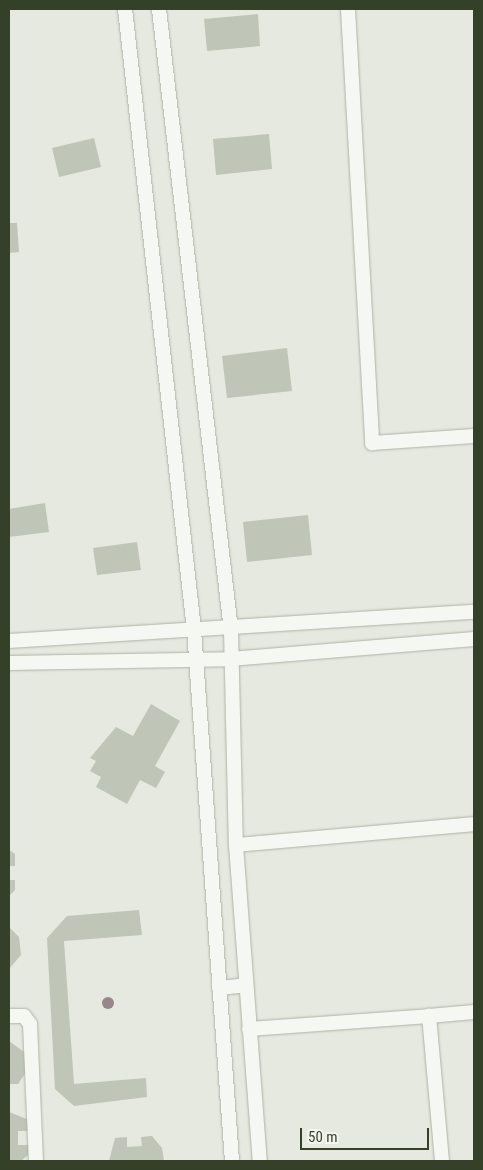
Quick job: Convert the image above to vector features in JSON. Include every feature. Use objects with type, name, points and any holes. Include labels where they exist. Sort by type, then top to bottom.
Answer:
[{"type":"street","points":[[125,9],[194,630],[232,1161]]},
{"type":"street","points":[[160,9],[231,630],[230,659],[236,845],[260,1161]]},
{"type":"street","points":[[348,9],[372,443],[474,436]]},
{"type":"street","points":[[9,641],[194,630],[231,630],[474,612]]},
{"type":"street","points":[[9,663],[195,658],[230,659],[474,639]]},
{"type":"street","points":[[236,845],[474,824]]},
{"type":"street","points":[[219,988],[246,985]]},
{"type":"street","points":[[249,1029],[474,1012]]},
{"type":"street","points":[[9,1016],[24,1016],[30,1024],[36,1161]]},
{"type":"street","points":[[429,1016],[442,1161]]},
{"type":"building","points":[[258,14],[260,46],[207,51],[204,19]]},
{"type":"building","points":[[269,134],[272,169],[216,175],[213,139]]},
{"type":"building","points":[[94,138],[101,167],[59,177],[52,148]]},
{"type":"building","points":[[9,223],[17,223],[19,252],[9,253]]},
{"type":"building","points":[[287,348],[292,391],[227,398],[222,356]]},
{"type":"building","points":[[45,503],[49,532],[9,537],[9,509]]},
{"type":"building","points":[[308,515],[312,555],[247,562],[243,522]]},
{"type":"building","points":[[137,542],[141,570],[97,575],[93,548]]},
{"type":"building","points":[[151,704],[180,721],[155,766],[165,772],[156,788],[140,780],[127,804],[96,787],[101,777],[90,771],[96,761],[90,758],[116,727],[133,736]]},
{"type":"building","points":[[9,850],[15,854],[15,866],[9,866]]},
{"type":"building","points":[[9,880],[15,880],[15,890],[9,896]]},
{"type":"building","points":[[139,910],[142,935],[64,941],[74,1084],[146,1078],[147,1097],[74,1106],[55,1089],[47,938],[67,916]]},
{"type":"building","points":[[9,927],[19,937],[21,955],[9,969]]},
{"type":"building","points":[[9,1041],[24,1052],[27,1071],[18,1084],[9,1084]]},
{"type":"building","points":[[9,1112],[27,1119],[28,1131],[18,1131],[18,1145],[28,1145],[28,1155],[21,1161],[9,1161]]},
{"type":"building","points":[[152,1136],[162,1148],[164,1161],[109,1161],[115,1138],[127,1137],[127,1147],[142,1146],[141,1137]]}]
